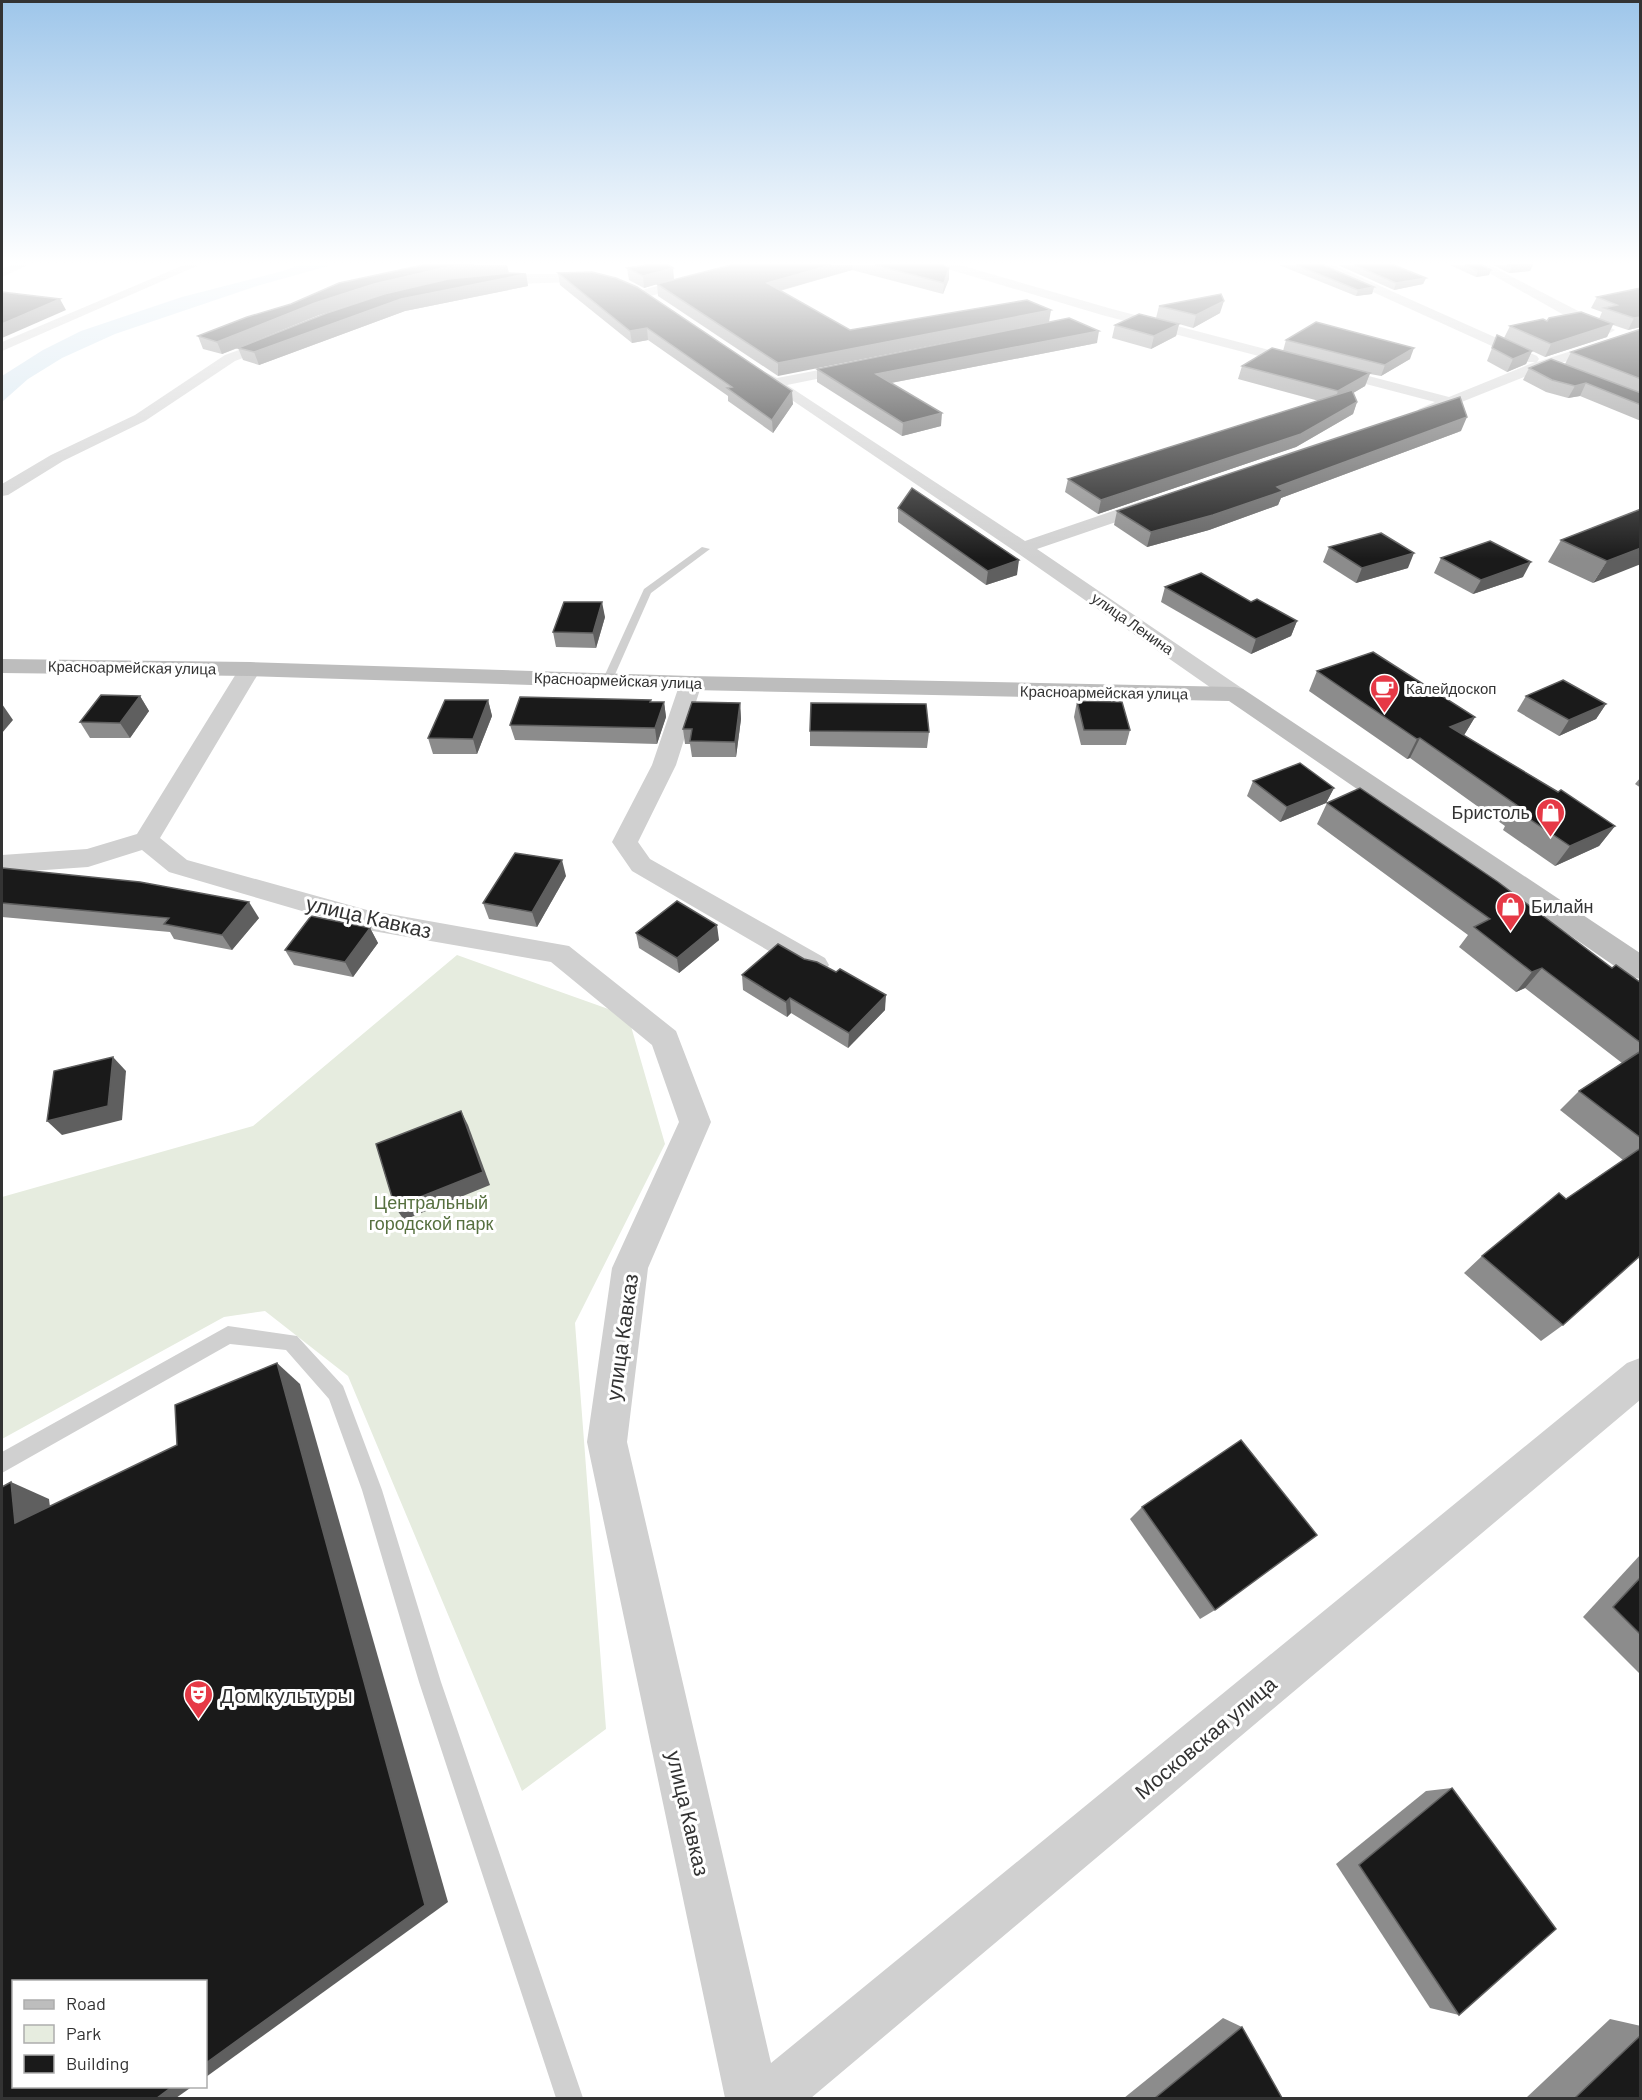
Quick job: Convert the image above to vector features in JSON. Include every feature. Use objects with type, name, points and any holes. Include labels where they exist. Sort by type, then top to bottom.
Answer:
[{"type":"street","points":[[2,491],[57,458],[140,418],[222,363]]},
{"type":"street","points":[[1302,363],[1452,402]]},
{"type":"street","points":[[1412,416],[1548,363]]},
{"type":"street","name":"улица Ленина","points":[[746,364],[1023,548],[1641,968]]},
{"type":"street","points":[[1545,364],[1566,373]]},
{"type":"street","points":[[774,383],[868,365]]},
{"type":"street","points":[[1023,548],[1168,498]]},
{"type":"street","name":"Красноармейская улица","points":[[2,666],[250,669],[691,683],[1235,694]]},
{"type":"street","points":[[2,864],[88,858],[146,840],[250,669]]},
{"type":"street","points":[[691,683],[664,765],[625,842],[641,866],[815,965]]},
{"type":"street","name":"улица Кавказ","points":[[146,840],[178,866],[367,920],[559,953],[665,1039],[695,1122],[630,1268],[607,1442],[752,2098]]},
{"type":"street","name":"Московская улица","points":[[770,2098],[1641,1376]]},
{"type":"lane","points":[[608,679],[647,591],[705,549]]},
{"type":"lane","points":[[2,1463],[228,1335],[291,1342],[336,1393],[368,1479],[430,1682],[570,2098]]},
{"type":"green space","name":"Центральный городской парк","points":[[457,955],[628,1016],[665,1144],[575,1323],[606,1729],[522,1791],[348,1376],[265,1311],[224,1317],[2,1439],[2,1197],[253,1126]]},
{"type":"water","points":[[22,363],[54,363],[28,379],[2,402],[2,376]]},
{"type":"building","points":[[697,363],[750,363],[792,391],[772,420],[727,388],[732,387]]},
{"type":"building","points":[[847,363],[933,363],[876,374],[942,413],[903,423],[817,369]]},
{"type":"building","points":[[1247,363],[1331,363],[1370,373],[1338,391],[1242,366]]},
{"type":"building","points":[[1541,363],[1562,363],[1641,393],[1641,405],[1586,383],[1575,386],[1552,380],[1529,368]]},
{"type":"building","points":[[1600,363],[1641,363],[1641,379]]},
{"type":"building","points":[[1352,390],[1357,402],[1301,434],[1101,500],[1068,479]]},
{"type":"building","points":[[1460,397],[1467,417],[1277,487],[1283,491],[1213,515],[1151,532],[1117,511]]},
{"type":"building","points":[[912,488],[1019,560],[988,571],[898,508]]},
{"type":"building","points":[[1641,509],[1641,548],[1607,561],[1561,540]]},
{"type":"building","points":[[1381,533],[1414,553],[1362,568],[1329,547]]},
{"type":"building","points":[[1490,541],[1531,562],[1481,580],[1441,558]]},
{"type":"building","points":[[1201,573],[1251,602],[1257,599],[1297,621],[1256,639],[1165,587]]},
{"type":"building","points":[[564,602],[602,602],[593,633],[553,632]]},
{"type":"building","points":[[1373,652],[1475,717],[1450,727],[1558,792],[1561,790],[1615,826],[1570,846],[1516,810],[1521,808],[1420,738],[1417,739],[1317,671]]},
{"type":"building","points":[[1563,680],[1606,704],[1569,720],[1526,696]]},
{"type":"building","points":[[101,695],[140,696],[120,723],[80,722]]},
{"type":"building","points":[[520,697],[664,702],[655,728],[510,725]]},
{"type":"building","points":[[445,700],[488,700],[473,739],[428,738]]},
{"type":"building","points":[[1077,701],[1122,702],[1130,730],[1084,730]]},
{"type":"building","points":[[692,702],[740,703],[735,742],[690,741],[692,729],[683,729]]},
{"type":"building","points":[[811,703],[926,704],[929,732],[810,731]]},
{"type":"building","points":[[1300,763],[1334,788],[1287,807],[1253,781]]},
{"type":"building","points":[[1360,788],[1498,882],[1612,968],[1616,965],[1641,983],[1641,1043],[1542,968],[1532,972],[1474,927],[1490,919],[1327,803]]},
{"type":"building","points":[[515,853],[562,860],[532,912],[483,903]]},
{"type":"building","points":[[2,868],[140,882],[249,902],[222,935],[164,924],[169,918],[2,903]]},
{"type":"building","points":[[677,901],[717,925],[677,958],[636,933]]},
{"type":"building","points":[[311,916],[370,928],[345,962],[285,950]]},
{"type":"building","points":[[778,944],[804,959],[817,962],[836,972],[840,969],[886,995],[849,1033],[790,998],[786,1002],[742,975]]},
{"type":"building","points":[[1641,1051],[1641,1138],[1579,1091]]},
{"type":"building","points":[[113,1057],[108,1106],[47,1121],[54,1071]]},
{"type":"building","points":[[461,1111],[483,1172],[395,1207],[376,1144]]},
{"type":"building","points":[[1641,1148],[1641,1255],[1563,1325],[1482,1256],[1559,1193],[1566,1199]]},
{"type":"building","name":"Дом культуры","points":[[277,1363],[425,1905],[207,2062],[207,1980],[12,1980],[12,2088],[170,2088],[157,2098],[2,2098],[2,1487],[11,1482],[15,1523],[177,1445],[175,1405]]},
{"type":"building","points":[[1241,1440],[1317,1535],[1215,1610],[1142,1507]]},
{"type":"building","points":[[1641,1577],[1641,1635],[1613,1607]]},
{"type":"building","points":[[1452,1788],[1556,1929],[1459,2015],[1359,1865]]},
{"type":"building","points":[[1242,2027],[1282,2098],[1155,2098]]},
{"type":"building","points":[[1641,2035],[1641,2098],[1575,2098]]},
{"type":"place","name":"Калейдоскоп","points":[[1385,714]]},
{"type":"place","name":"Бристоль","points":[[1551,838]]},
{"type":"place","name":"Билайн","points":[[1510,932]]},
{"type":"place","name":"Дом культуры","points":[[199,1720]]}]
